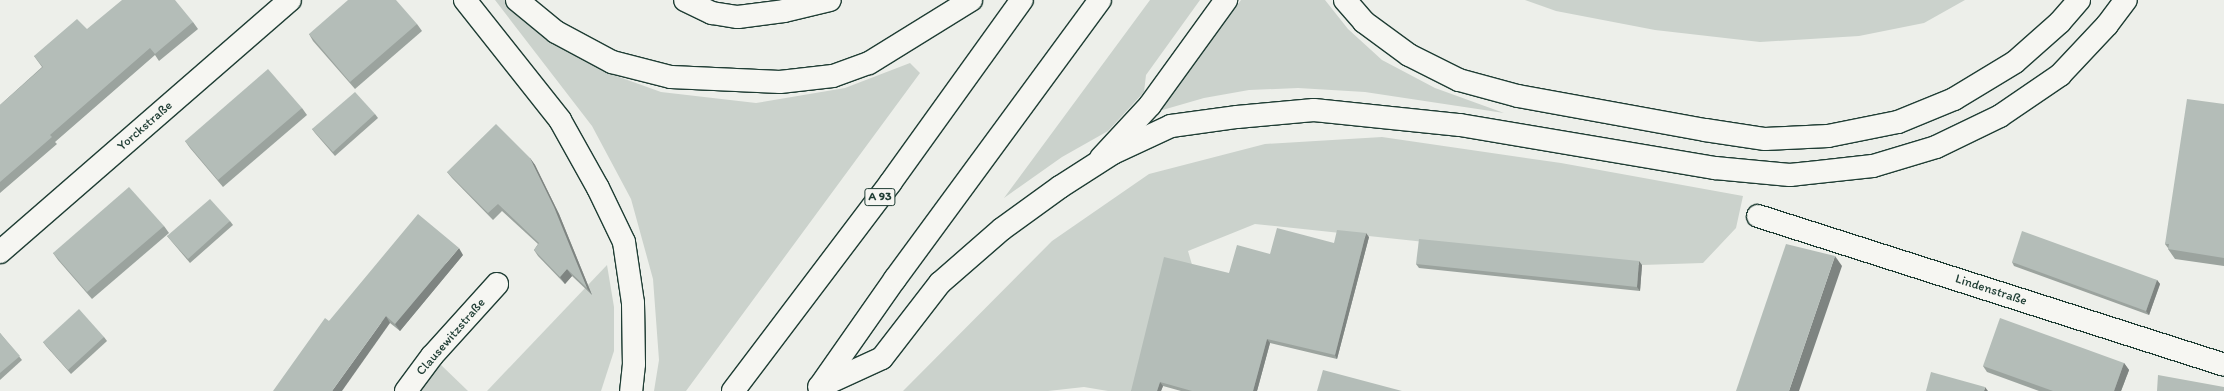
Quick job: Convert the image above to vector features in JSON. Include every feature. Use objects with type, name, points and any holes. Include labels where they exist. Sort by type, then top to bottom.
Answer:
[{"type":"main road","name":"Yorckstraße","points":[[0,252],[290,0]]},
{"type":"main road","points":[[466,0],[560,120],[598,188],[624,242],[633,303],[634,364],[631,391]]},
{"type":"main road","points":[[517,0],[556,32],[612,62],[671,77],[780,82],[833,76],[869,63],[971,0]]},
{"type":"main road","points":[[685,0],[712,13],[738,17],[784,11],[830,0]]},
{"type":"main road","name":"A 93","points":[[733,391],[891,182],[1022,0]]},
{"type":"main road","points":[[818,389],[900,272],[1100,0]]},
{"type":"main road","points":[[1094,165],[1150,105],[1226,0]]},
{"type":"main road","points":[[1345,0],[1364,22],[1409,54],[1459,80],[1526,97],[1705,130],[1765,139],[1828,136],[1890,123],[1954,99],[2015,62],[2060,22],[2078,0]]},
{"type":"main road","points":[[818,389],[882,358],[940,283],[1002,229],[1060,187],[1113,153],[1171,126],[1237,117],[1314,110],[1460,125],[1715,168],[1790,175],[1873,166],[1936,147],[2000,116],[2060,75],[2107,25],[2126,0]]},
{"type":"main road","name":"Lindenstraße","points":[[1758,216],[2224,365]]},
{"type":"main road","name":"Clausewitzstraße","points":[[406,391],[432,356],[497,284]]},
{"type":"shaded area","points":[[495,0],[505,0],[546,35],[608,73],[661,92],[756,103],[845,88],[910,63],[920,73],[686,391],[654,391],[659,360],[653,279],[631,199],[592,126]]},
{"type":"shaded area","points":[[1150,0],[1200,0],[1146,75],[1144,92],[1108,131],[1062,157],[1004,198]]},
{"type":"shaded area","points":[[1241,0],[1325,0],[1348,29],[1382,60],[1435,88],[1504,113],[1365,92],[1298,88],[1249,90],[1204,98],[1159,111]]},
{"type":"shaded area","points":[[1525,0],[1965,0],[1924,23],[1859,36],[1760,42],[1655,30],[1556,11]]},
{"type":"shaded area","points":[[1382,137],[1561,163],[1743,196],[1736,228],[1703,263],[1642,265],[1255,224],[1188,251],[1193,268],[1134,391],[1108,391],[1084,387],[1048,391],[903,391],[1052,241],[1149,174],[1265,144]]},
{"type":"shaded area","points":[[607,265],[614,307],[614,351],[601,391],[487,391]]},
{"type":"shaded area","points":[[439,363],[468,391],[419,391]]},
{"type":"building","points":[[122,0],[175,0],[193,22],[155,54],[150,48],[50,135],[52,137],[0,182],[0,105],[43,67],[34,56],[77,19],[87,29]]},
{"type":"building","points":[[348,0],[396,0],[417,24],[350,82],[309,34]]},
{"type":"building","points":[[268,69],[302,108],[218,180],[185,141]]},
{"type":"building","points":[[355,92],[375,114],[333,152],[312,129]]},
{"type":"building","points":[[2187,99],[2224,104],[2224,258],[2168,249],[2169,244],[2165,244]]},
{"type":"building","points":[[496,124],[530,158],[554,207],[587,288],[567,269],[560,277],[534,250],[539,243],[498,204],[488,213],[447,172]]},
{"type":"building","points":[[129,187],[164,226],[87,292],[53,253]]},
{"type":"building","points":[[210,199],[230,221],[188,259],[167,236]]},
{"type":"building","points":[[418,214],[459,248],[395,324],[386,316],[332,391],[273,391],[325,318],[329,321]]},
{"type":"building","points":[[1277,228],[1334,243],[1337,230],[1366,233],[1335,355],[1267,339],[1253,391],[1192,391],[1160,382],[1157,391],[1131,391],[1164,257],[1229,273],[1237,245],[1270,254]]},
{"type":"building","points":[[2022,231],[2157,280],[2146,311],[2012,262]]},
{"type":"building","points":[[1419,239],[1639,261],[1637,287],[1416,264]]},
{"type":"building","points":[[1786,244],[1835,256],[1789,391],[1736,391]]},
{"type":"building","points":[[79,309],[104,337],[68,370],[43,342]]},
{"type":"building","points":[[2000,318],[2124,363],[2114,391],[2053,391],[1983,366]]},
{"type":"building","points":[[0,333],[20,356],[0,373]]},
{"type":"building","points":[[1323,370],[1402,391],[1317,391]]},
{"type":"building","points":[[1931,372],[1985,387],[1984,391],[1926,391]]},
{"type":"building","points":[[2158,375],[2224,387],[2224,391],[2157,391]]}]
